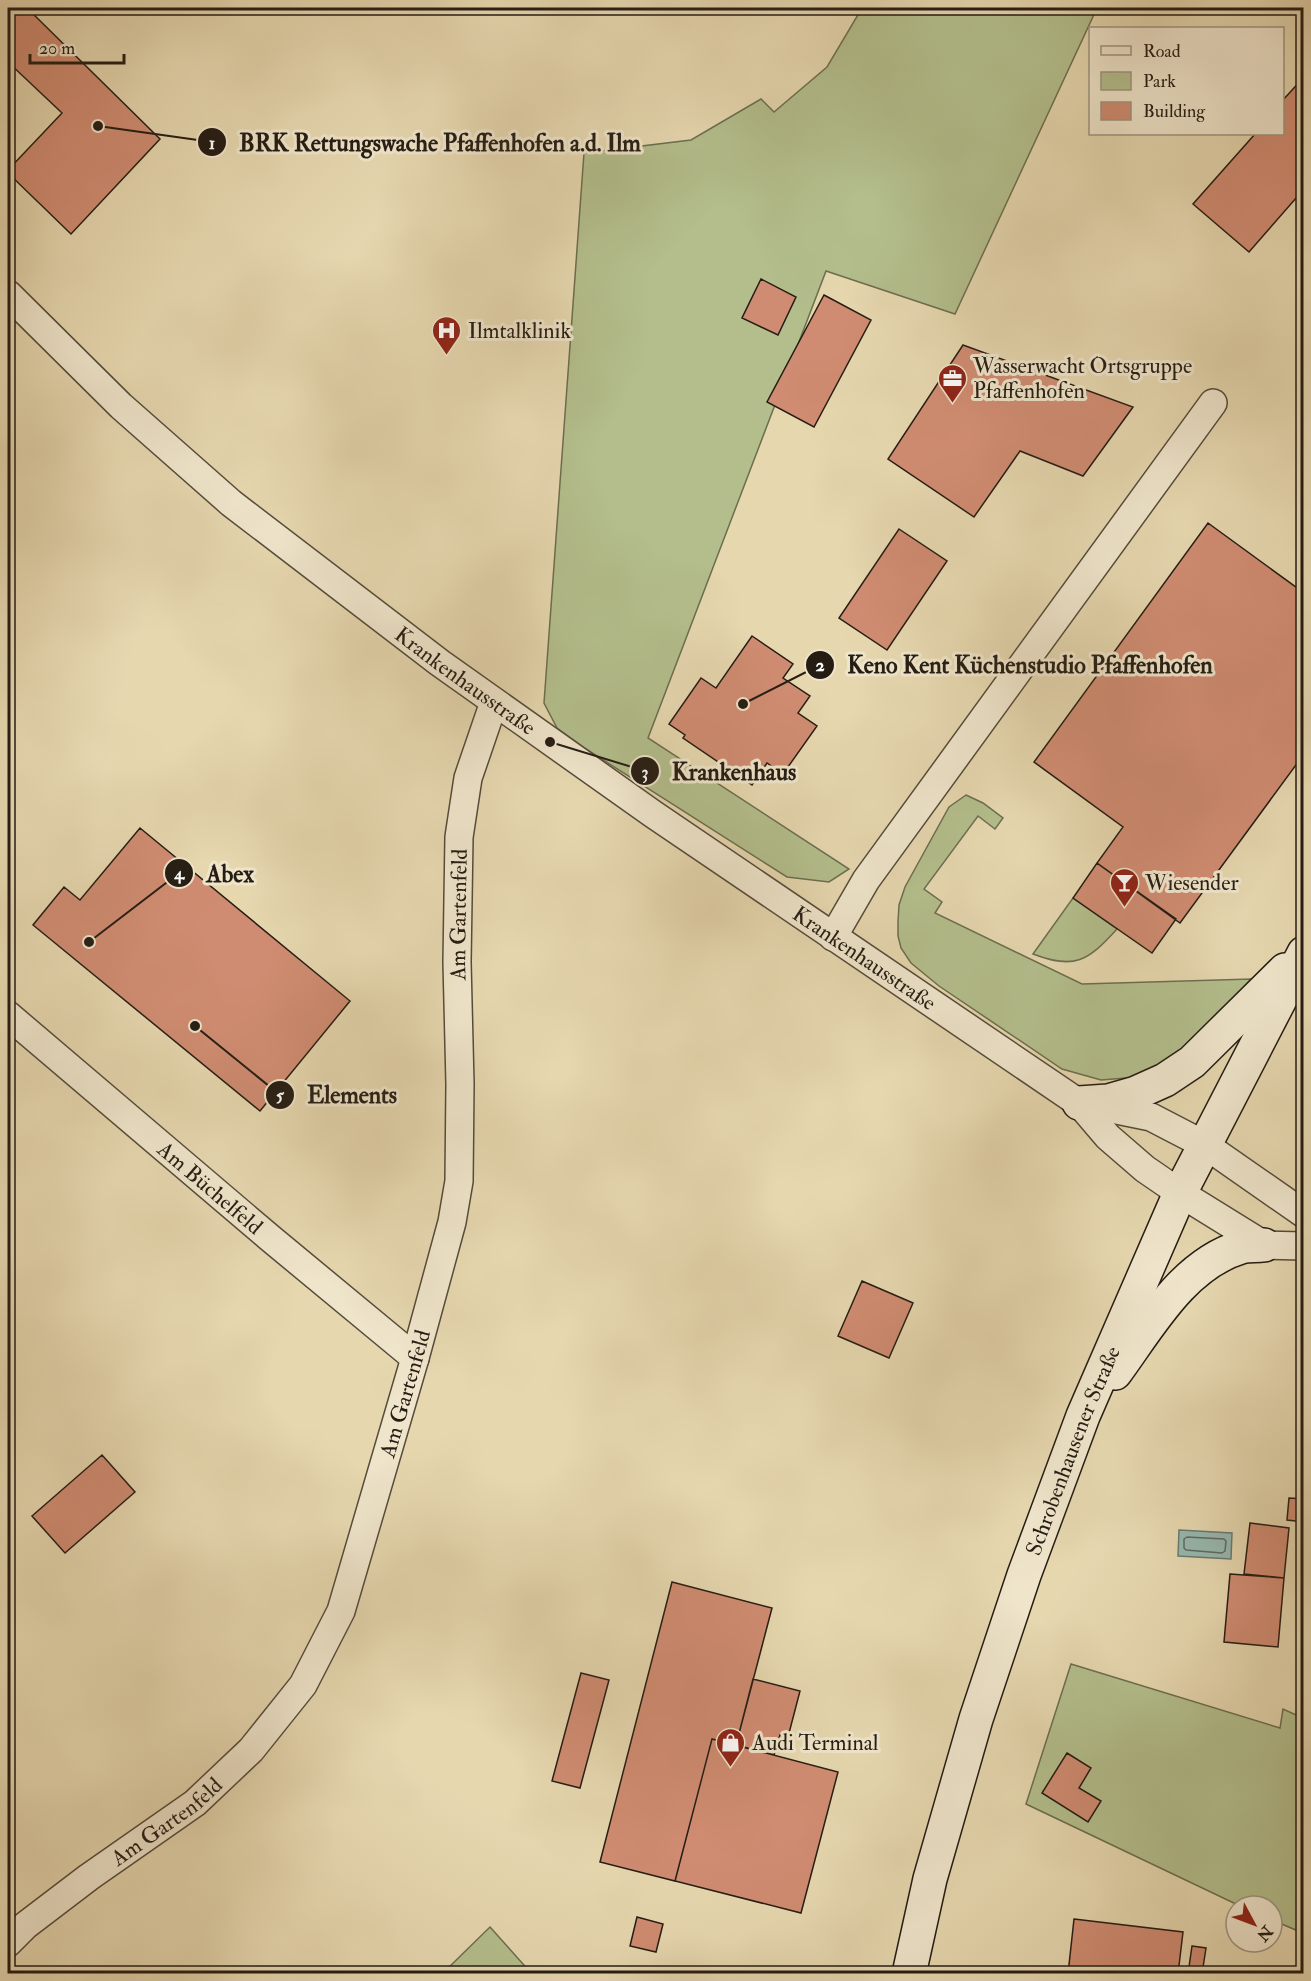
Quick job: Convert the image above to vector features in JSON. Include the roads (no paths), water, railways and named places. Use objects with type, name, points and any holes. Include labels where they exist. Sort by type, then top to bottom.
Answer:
[{"type":"main road","points":[[1079,1103],[1118,1098],[1136,1093],[1165,1080],[1192,1062],[1304,952]]},
{"type":"main road","name":"Schrobenhausener Straße","points":[[909,1974],[930,1879],[976,1719],[1024,1575],[1083,1416],[1180,1193],[1304,952]]},
{"type":"main road","points":[[1083,1416],[1175,1292],[1191,1276],[1204,1264],[1222,1255],[1242,1247],[1264,1245]]},
{"type":"street","name":"Krankenhausstraße","points":[[8,294],[121,406],[231,503],[320,572],[494,702],[653,814],[1079,1103],[1108,1137],[1145,1169],[1264,1245]]},
{"type":"street","points":[[833,937],[866,880],[1213,402]]},
{"type":"street","name":"Am Gartenfeld","points":[[8,1943],[26,1925],[89,1877],[195,1803],[251,1750],[303,1685],[341,1611],[415,1358],[452,1222],[459,1181],[460,1084],[457,962],[459,837],[468,778],[494,702]]},
{"type":"street","name":"Am Büchelfeld","points":[[8,1015],[415,1358]]},
{"type":"street","name":"Krankenhausstraße","points":[[1079,1103],[1151,1117],[1205,1145],[1304,1214]]},
{"type":"street","points":[[1264,1245],[1304,1246]]},
{"type":"water","points":[[1179,1530],[1232,1533],[1231,1559],[1178,1556]]},
{"type":"place","name":"BRK Rettungswache Pfaffenhofen a.d. Ilm","points":[[98,126]]},
{"type":"place","name":"Ilmtalklinik","points":[[447,356]]},
{"type":"place","name":"Wasserwacht Ortsgruppe Pfaffenhofen","points":[[952,404]]},
{"type":"place","name":"Keno Kent Küchenstudio Pfaffenhofen","points":[[743,704]]},
{"type":"place","name":"Krankenhaus","points":[[550,742]]},
{"type":"place","name":"Wiesender","points":[[1124,908]]},
{"type":"place","name":"Abex","points":[[89,942]]},
{"type":"place","name":"Elements","points":[[195,1026]]},
{"type":"place","name":"Audi Terminal","points":[[731,1768]]}]
